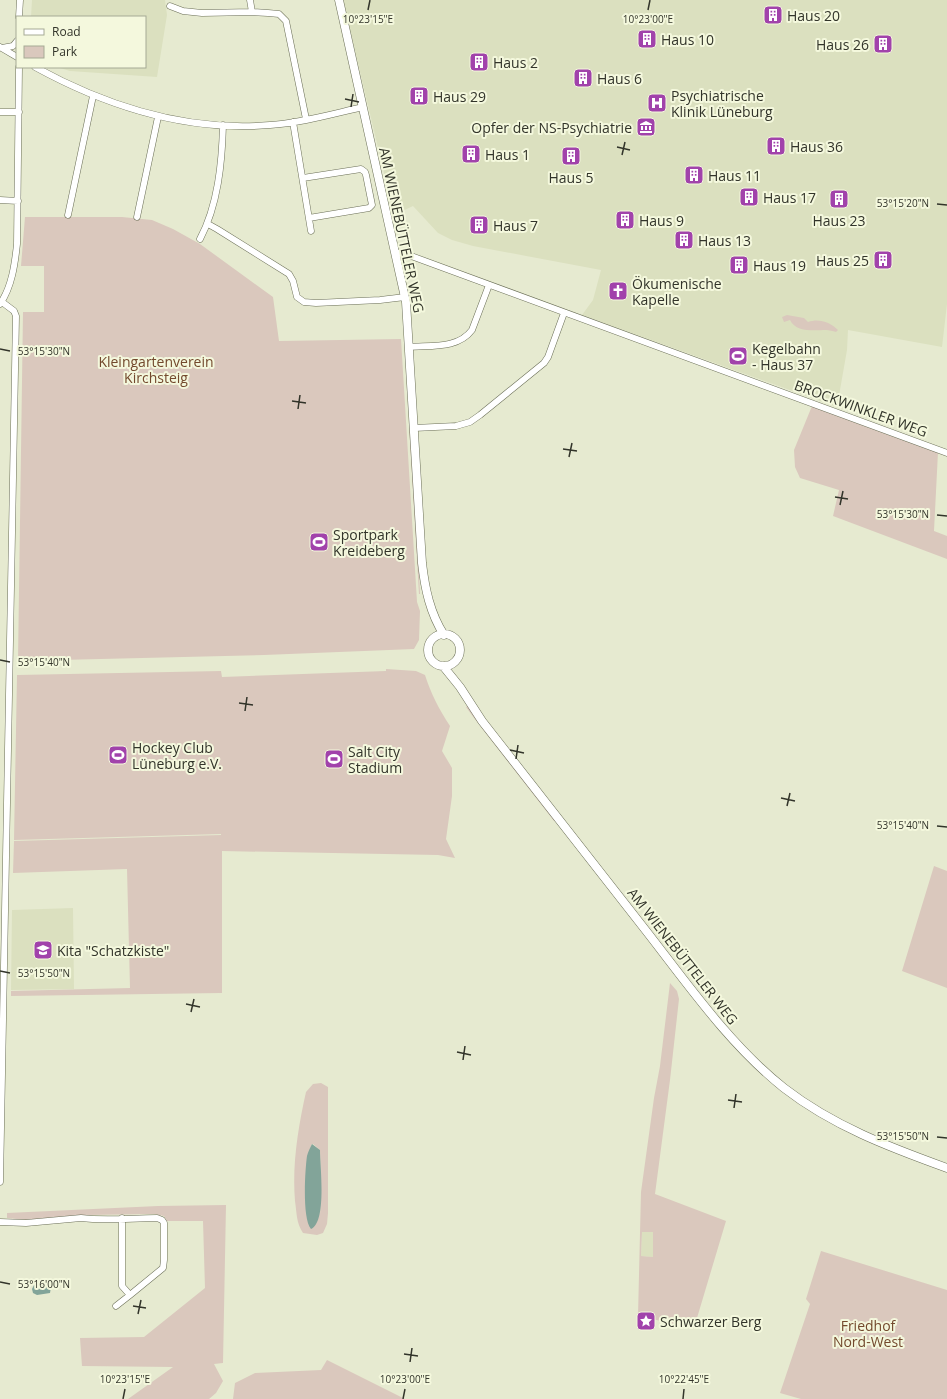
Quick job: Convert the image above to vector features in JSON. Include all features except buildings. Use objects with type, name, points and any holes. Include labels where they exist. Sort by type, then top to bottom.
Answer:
[{"type":"street","points":[[19,16],[20,0]]},
{"type":"street","points":[[250,0],[252,12]]},
{"type":"street","name":"AM WIENEBÜTTELER WEG","points":[[339,0],[405,297],[422,563],[427,596],[432,611],[444,635],[452,637],[458,644],[459,654],[454,662],[460,687]]},
{"type":"street","points":[[170,6],[183,11],[202,13],[252,12],[279,14],[286,21],[306,119]]},
{"type":"street","points":[[1,47],[13,46],[16,42]]},
{"type":"street","points":[[1,47],[16,56]]},
{"type":"street","points":[[0,1182],[16,316],[14,311],[1,303],[8,287],[16,258],[19,68]]},
{"type":"street","points":[[37,68],[93,96],[124,107],[158,116],[190,122],[224,125],[271,125],[293,122],[363,107]]},
{"type":"street","points":[[68,216],[93,96]]},
{"type":"street","points":[[0,112],[19,112]]},
{"type":"street","points":[[137,217],[158,116]]},
{"type":"street","points":[[293,122],[312,231]]},
{"type":"street","points":[[200,239],[208,224],[218,184],[224,125]]},
{"type":"street","points":[[303,178],[361,169],[366,175],[372,205],[369,208],[309,218]]},
{"type":"street","points":[[0,200],[18,200]]},
{"type":"street","points":[[208,224],[217,228],[285,271],[291,277],[297,297],[304,302],[372,301],[405,297]]},
{"type":"street","name":"BROCKWINKLER WEG","points":[[395,253],[403,253],[947,453]]},
{"type":"street","points":[[409,347],[452,344],[461,341],[472,330],[489,285]]},
{"type":"street","points":[[414,428],[464,424],[480,415],[544,363],[548,357],[564,312]]},
{"type":"street","name":"AM WIENEBÜTTELER WEG","points":[[432,611],[433,639],[428,648],[429,655],[434,662],[443,666],[460,687],[482,721],[680,975],[739,1047],[764,1072],[785,1089],[833,1121],[877,1142],[947,1168]]},
{"type":"street","points":[[433,639],[444,635]]},
{"type":"street","points":[[443,666],[454,662]]},
{"type":"street","points":[[0,1222],[26,1223],[81,1218],[157,1218],[162,1220],[164,1223],[163,1268],[116,1306]]},
{"type":"street","points":[[122,1218],[122,1286],[130,1296]]},
{"type":"shaded area","points":[[32,0],[165,0],[167,15],[157,77],[70,71],[60,68],[146,68],[146,16],[31,16]]},
{"type":"shaded area","name":"Psychiatrische Klinik Lüneburg","points":[[343,0],[947,0],[947,304],[942,347],[848,330],[847,350],[837,407],[582,315],[593,300],[601,270],[473,246],[452,240],[438,233],[413,206],[394,215]]},
{"type":"shaded area","name":"Kita \"Schatzkiste\"","points":[[73,908],[74,989],[11,990],[12,910]]},
{"type":"shaded area","points":[[642,1231],[653,1232],[653,1257],[641,1256]]},
{"type":"green space","name":"Kleingartenverein Kirchsteig","points":[[25,217],[122,217],[152,220],[173,229],[200,244],[273,297],[279,341],[401,339],[417,602],[420,611],[419,640],[414,649],[264,655],[18,661],[23,312],[44,312],[44,266],[21,266]]},
{"type":"green space","points":[[787,315],[804,318],[808,322],[816,320],[824,322],[838,330],[836,332],[827,330],[801,329],[790,320],[784,322],[782,317]]},
{"type":"green space","points":[[812,406],[938,452],[934,531],[947,536],[947,559],[833,516],[839,490],[800,478],[795,467],[794,450]]},
{"type":"green space","points":[[409,425],[411,425],[420,594],[419,594]]},
{"type":"green space","points":[[386,669],[416,671],[425,675],[442,714],[450,726],[442,751],[452,768],[452,796],[446,839],[455,858],[438,855],[222,851],[222,993],[11,996],[11,991],[130,988],[127,869],[13,873],[14,841],[221,835],[14,840],[17,675],[221,671],[222,677],[386,671]]},
{"type":"green space","points":[[468,706],[555,819],[554,821],[474,718],[466,707]]},
{"type":"green space","points":[[934,866],[947,871],[947,988],[902,971]]},
{"type":"green space","points":[[670,983],[677,991],[679,999],[655,1194],[726,1221],[694,1328],[638,1316],[641,1192],[660,1066]],"holes":[[[642,1232],[653,1232],[653,1257],[641,1256]]]},
{"type":"green space","points":[[321,1083],[328,1087],[328,1213],[327,1224],[323,1233],[317,1235],[303,1233],[299,1225],[294,1187],[296,1146],[300,1119],[306,1092],[313,1084]],"holes":[[[313,1144],[320,1150],[320,1215],[310,1149]]]},
{"type":"green space","points":[[226,1205],[223,1363],[214,1364],[223,1381],[216,1393],[209,1399],[128,1399],[173,1367],[82,1366],[80,1338],[144,1337],[205,1288],[203,1221],[167,1221],[164,1216],[154,1214],[85,1215],[26,1220],[7,1218],[7,1213],[158,1206]]},
{"type":"green space","name":"Friedhof Nord-West","points":[[821,1251],[947,1290],[947,1399],[801,1399],[780,1393],[810,1304],[806,1299]]},
{"type":"green space","points":[[327,1360],[405,1399],[233,1399],[235,1383],[255,1373],[321,1370]]},
{"type":"water","points":[[312,1144],[320,1150],[322,1193],[319,1216],[316,1224],[311,1229],[306,1215],[305,1194],[307,1156]]},
{"type":"water","points":[[38,1283],[49,1284],[51,1287],[50,1293],[37,1295],[33,1293],[32,1289],[34,1285]]},
{"type":"place","name":"Haus 20","points":[[773,15]]},
{"type":"place","name":"Haus 10","points":[[647,39]]},
{"type":"place","name":"Haus 26","points":[[883,44]]},
{"type":"place","name":"Haus 2","points":[[479,62]]},
{"type":"place","name":"Haus 6","points":[[583,78]]},
{"type":"place","name":"Haus 29","points":[[419,96]]},
{"type":"place","name":"Psychiatrische Klinik Lüneburg","points":[[657,103]]},
{"type":"place","name":"Opfer der NS-Psychiatrie","points":[[646,127]]},
{"type":"place","name":"Haus 36","points":[[776,146]]},
{"type":"place","name":"Haus 1","points":[[471,154]]},
{"type":"place","name":"Haus 5","points":[[571,156]]},
{"type":"place","name":"Haus 11","points":[[694,175]]},
{"type":"place","name":"Haus 17","points":[[749,197]]},
{"type":"place","name":"Haus 23","points":[[839,199]]},
{"type":"place","name":"Haus 9","points":[[625,220]]},
{"type":"place","name":"Haus 7","points":[[479,225]]},
{"type":"place","name":"Haus 13","points":[[684,240]]},
{"type":"place","name":"Haus 25","points":[[883,260]]},
{"type":"place","name":"Haus 19","points":[[739,265]]},
{"type":"place","name":"Ökumenische Kapelle","points":[[618,291]]},
{"type":"place","name":"Kegelbahn - Haus 37","points":[[738,356]]},
{"type":"place","name":"Sportpark Kreideberg","points":[[319,542]]},
{"type":"place","name":"Hockey Club Lüneburg e.V.","points":[[118,755]]},
{"type":"place","name":"Salt City Stadium","points":[[334,759]]},
{"type":"place","name":"Kita \"Schatzkiste\"","points":[[43,950]]},
{"type":"place","name":"Schwarzer Berg","points":[[646,1321]]}]
